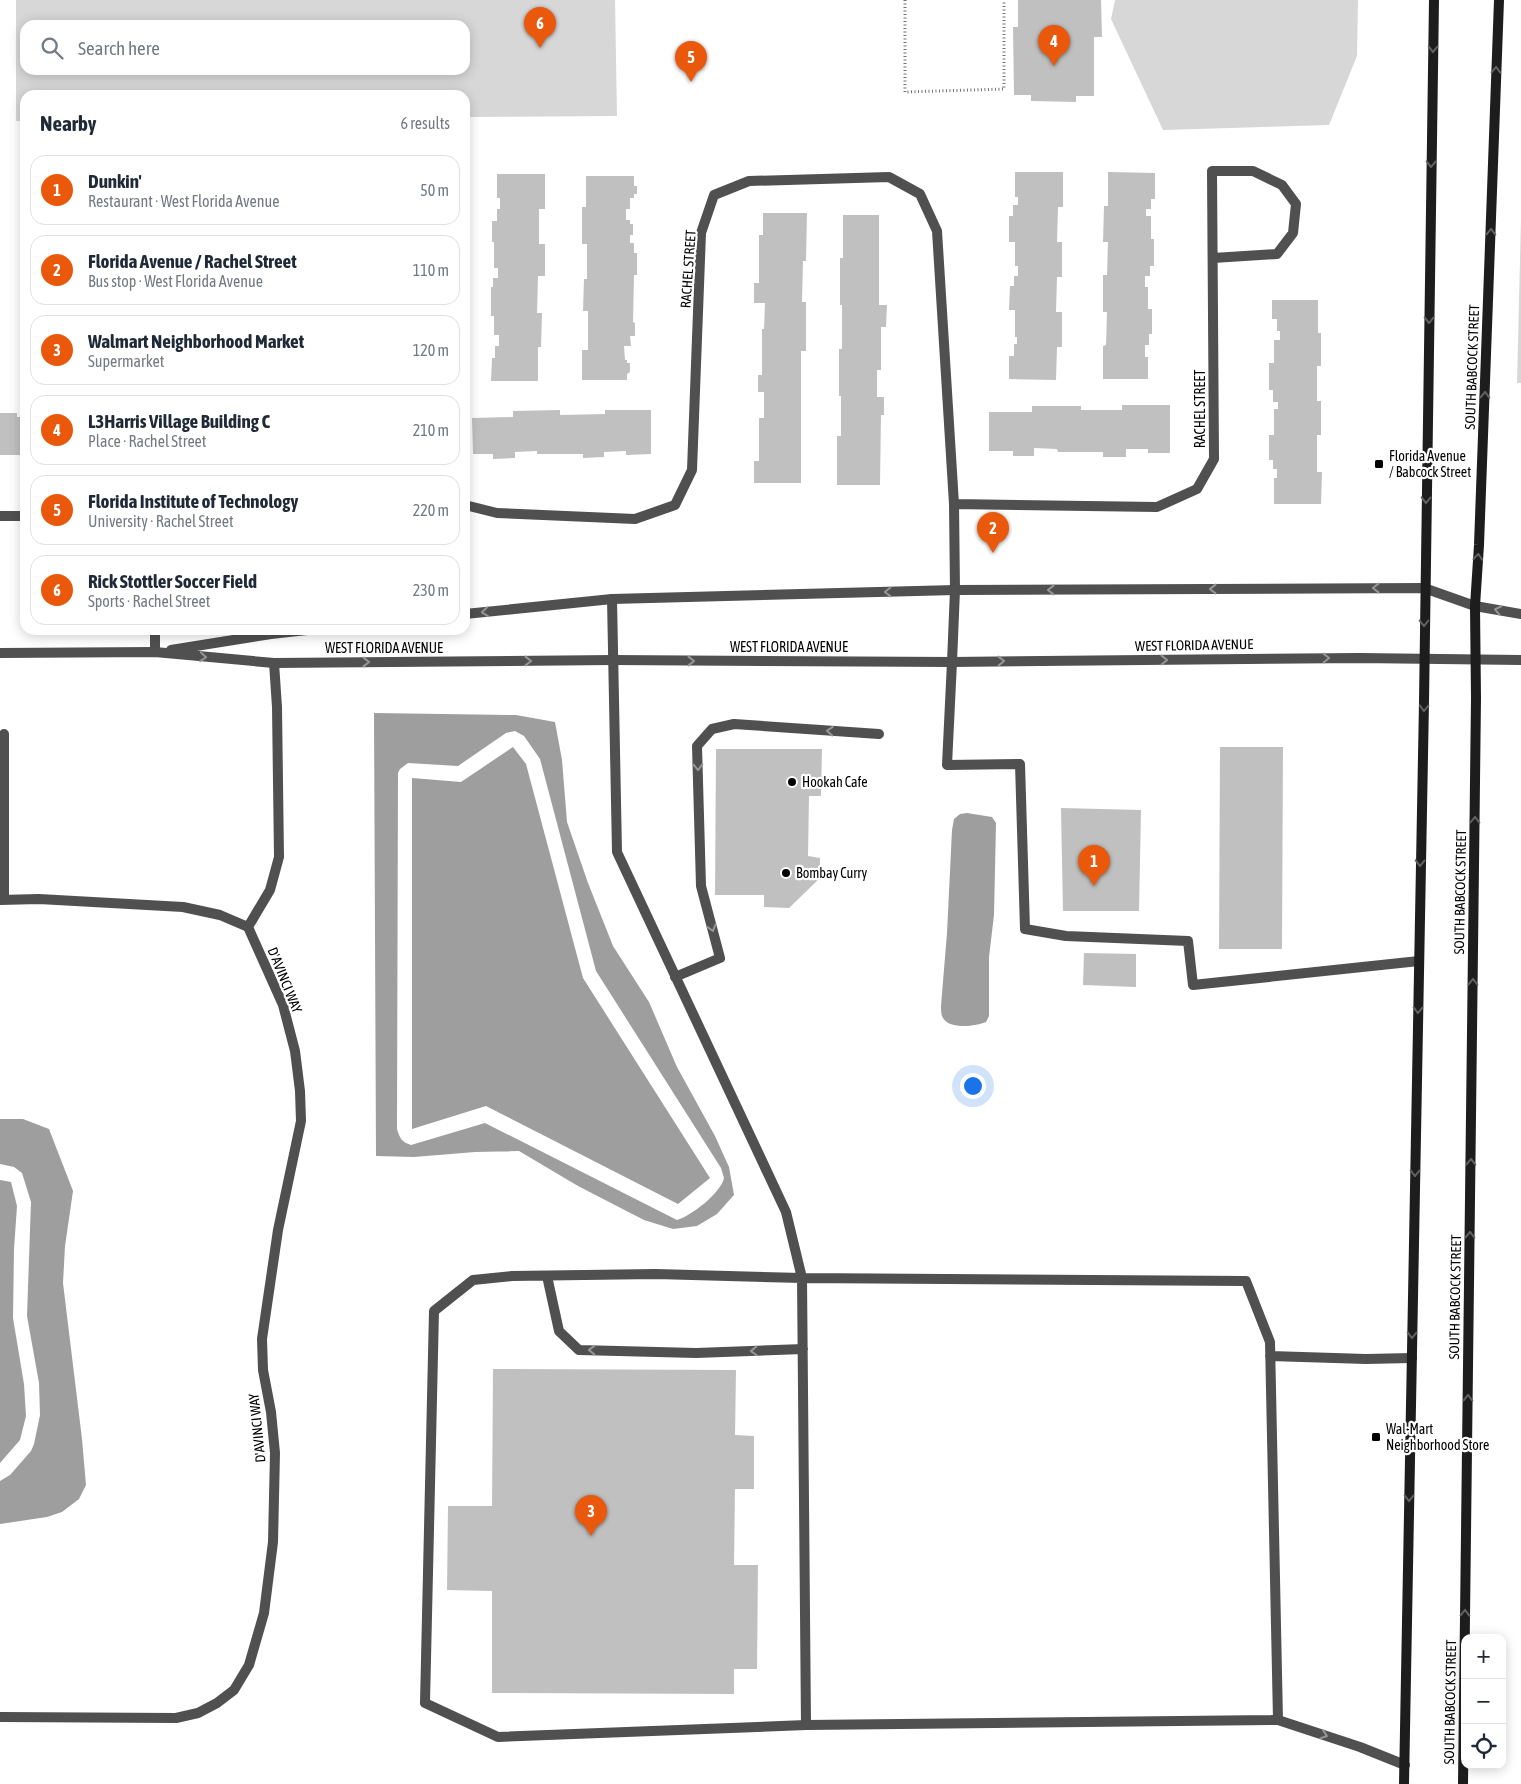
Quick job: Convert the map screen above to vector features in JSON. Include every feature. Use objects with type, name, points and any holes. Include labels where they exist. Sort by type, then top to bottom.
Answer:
[{"type":"main road","points":[[1404,1784],[1434,0]]},
{"type":"main road","name":"SOUTH BABCOCK STREET","points":[[1463,1784],[1476,698],[1475,606],[1479,545],[1499,0]]},
{"type":"street","name":"RACHEL STREET","points":[[954,504],[1157,507],[1197,490],[1214,459],[1212,171],[1253,171],[1282,185],[1296,204],[1293,233],[1277,254],[1213,258]]},
{"type":"street","name":"RACHEL STREET","points":[[470,506],[497,513],[635,519],[675,505],[692,470],[701,233],[714,195],[749,181],[888,177],[920,194],[937,231],[954,504],[955,590],[947,765],[1020,764],[1025,929],[1066,936],[1188,941],[1193,985],[1419,961]]},
{"type":"street","points":[[0,516],[20,516]]},
{"type":"street","points":[[470,613],[612,599],[955,590],[1424,588],[1475,606],[1521,614]]},
{"type":"street","points":[[612,599],[617,852],[786,1212],[802,1278],[806,1725]]},
{"type":"street","points":[[155,635],[155,652]]},
{"type":"street","name":"WEST FLORIDA AVENUE","points":[[155,652],[265,635]]},
{"type":"street","name":"WEST FLORIDA AVENUE","points":[[0,653],[155,652],[274,663],[613,660],[952,662],[1359,658],[1521,660]]},
{"type":"street","points":[[4,734],[2,900],[39,899],[182,907],[220,915],[248,927],[270,890],[279,857],[277,707],[274,663]]},
{"type":"street","points":[[676,977],[720,958],[701,886],[697,746],[712,729],[734,724],[879,734]]},
{"type":"street","name":"D'AVINCI WAY","points":[[0,1718],[176,1718],[198,1713],[217,1703],[234,1690],[249,1665],[264,1613],[273,1542],[275,1453],[271,1412],[263,1370],[262,1339],[278,1230],[301,1121],[300,1091],[295,1052],[283,1005],[248,927]]},
{"type":"street","points":[[1278,1720],[1270,1342],[1246,1281],[802,1278],[656,1274],[512,1276],[473,1280],[434,1311],[425,1703],[498,1737],[806,1725],[1278,1720],[1360,1747],[1404,1765]]},
{"type":"street","points":[[547,1276],[559,1331],[579,1350],[696,1353],[803,1350]]},
{"type":"street","points":[[1270,1356],[1366,1359],[1412,1358]]},
{"type":"path","points":[[904,0],[904,92],[1004,89],[1004,0]]},
{"type":"shaded area","points":[[16,0],[615,0],[617,116],[470,117],[470,90],[20,90],[20,121],[16,121]]},
{"type":"shaded area","points":[[1115,0],[1358,0],[1357,56],[1329,125],[1163,130],[1111,19]]},
{"type":"shaded area","points":[[1521,218],[1521,383],[1517,383]]},
{"type":"shaded area","points":[[374,713],[516,715],[555,722],[562,760],[567,822],[588,883],[613,946],[649,1002],[677,1067],[715,1136],[729,1167],[734,1195],[717,1214],[697,1226],[673,1229],[644,1220],[578,1186],[519,1151],[475,1152],[414,1157],[376,1156]],"holes":[[[515,731],[524,736],[540,759],[596,971],[721,1168],[724,1178],[722,1184],[712,1197],[697,1209],[677,1220],[485,1123],[411,1145],[402,1140],[397,1129],[398,773],[408,763],[458,766],[506,733]]]},
{"type":"shaded area","points":[[513,747],[526,764],[583,978],[710,1178],[678,1204],[486,1106],[412,1129],[412,778],[461,782]]},
{"type":"shaded area","points":[[967,813],[992,817],[996,823],[994,915],[989,957],[989,1016],[986,1022],[976,1025],[957,1026],[946,1022],[942,1015],[941,1006],[952,830],[954,819],[960,814]]},
{"type":"shaded area","points":[[0,1119],[23,1119],[49,1129],[73,1191],[65,1246],[63,1283],[86,1485],[79,1499],[62,1512],[47,1517],[0,1524],[0,1481],[10,1475],[31,1451],[40,1415],[39,1383],[27,1316],[31,1202],[22,1173],[14,1167],[0,1164]]},
{"type":"shaded area","points":[[0,1180],[11,1182],[17,1206],[13,1318],[24,1384],[26,1416],[20,1440],[0,1463]]},
{"type":"building","points":[[1018,0],[1101,0],[1102,37],[1094,37],[1094,96],[1076,96],[1076,102],[1031,101],[1031,95],[1014,95],[1013,27],[1018,27]]},
{"type":"building","points":[[1015,172],[1063,172],[1063,207],[1058,207],[1057,242],[1062,242],[1062,277],[1057,277],[1056,312],[1062,312],[1062,347],[1057,347],[1056,380],[1009,379],[1009,356],[1014,356],[1014,344],[1017,344],[1017,337],[1015,337],[1015,310],[1009,310],[1010,286],[1014,286],[1014,276],[1018,276],[1018,266],[1015,266],[1015,242],[1009,242],[1009,216],[1013,216],[1013,205],[1018,205],[1018,197],[1015,197]]},
{"type":"building","points":[[1108,172],[1155,173],[1155,199],[1151,199],[1151,209],[1146,209],[1146,216],[1151,216],[1151,239],[1154,239],[1154,266],[1150,266],[1150,276],[1145,276],[1145,287],[1148,287],[1148,309],[1152,309],[1152,334],[1149,334],[1149,345],[1145,345],[1145,357],[1148,357],[1148,379],[1103,379],[1103,346],[1106,345],[1107,312],[1103,312],[1103,275],[1107,275],[1108,242],[1103,242],[1104,206],[1108,206]]},
{"type":"building","points":[[497,174],[545,174],[545,209],[539,209],[539,244],[545,244],[545,276],[538,276],[537,313],[542,313],[541,347],[538,347],[538,381],[491,381],[492,358],[495,358],[495,346],[499,346],[499,335],[494,335],[494,316],[491,316],[491,287],[493,287],[493,278],[498,278],[498,268],[494,268],[494,242],[492,242],[492,221],[497,221],[497,209],[500,209],[500,198],[497,198]]},
{"type":"building","points":[[586,176],[634,176],[634,186],[637,186],[637,194],[634,194],[634,198],[630,198],[630,209],[626,209],[626,220],[630,220],[630,224],[633,224],[633,235],[630,235],[630,243],[634,243],[634,253],[637,253],[637,275],[634,275],[633,322],[635,323],[635,336],[630,336],[631,346],[624,346],[625,360],[627,360],[627,363],[630,363],[630,372],[627,374],[627,380],[582,380],[582,350],[588,350],[588,311],[583,311],[584,279],[587,279],[587,244],[582,244],[582,207],[586,207]]},
{"type":"building","points":[[763,213],[807,213],[806,261],[803,261],[802,302],[806,302],[806,351],[801,351],[801,483],[754,483],[754,461],[759,461],[759,418],[764,418],[764,392],[758,392],[758,375],[762,375],[762,329],[764,329],[765,303],[754,303],[754,283],[759,283],[759,235],[763,235]]},
{"type":"building","points":[[843,215],[879,215],[879,305],[887,305],[886,327],[881,327],[881,370],[877,370],[877,397],[884,397],[884,415],[881,415],[880,485],[837,485],[837,436],[841,436],[839,349],[842,349],[840,258],[843,258]]},
{"type":"building","points":[[1272,300],[1318,300],[1321,366],[1317,366],[1317,401],[1321,401],[1321,435],[1317,435],[1317,472],[1322,472],[1321,504],[1274,504],[1274,478],[1277,478],[1277,469],[1273,469],[1273,460],[1269,460],[1269,435],[1274,435],[1274,409],[1278,409],[1278,402],[1273,402],[1273,390],[1269,390],[1269,363],[1274,363],[1274,340],[1280,340],[1280,331],[1277,331],[1277,319],[1272,319]]},
{"type":"building","points":[[1122,405],[1170,405],[1170,453],[1148,453],[1148,449],[1126,449],[1126,457],[1103,457],[1103,452],[1058,452],[1057,449],[1034,448],[1034,456],[1013,456],[1013,451],[989,451],[989,412],[1032,412],[1032,406],[1081,406],[1081,410],[1122,410]]},
{"type":"building","points":[[560,410],[560,415],[605,414],[605,410],[651,410],[651,454],[626,455],[626,451],[604,452],[604,457],[583,458],[583,454],[537,454],[537,451],[515,452],[515,458],[493,459],[493,454],[473,454],[472,418],[513,417],[513,411]]},
{"type":"building","points":[[0,413],[17,413],[17,417],[20,417],[20,455],[0,455]]},
{"type":"building","points":[[1220,747],[1283,747],[1282,949],[1219,949]]},
{"type":"building","points":[[716,749],[822,749],[821,796],[809,796],[808,856],[820,858],[820,878],[789,908],[764,907],[764,895],[715,895]]},
{"type":"building","points":[[1061,808],[1141,810],[1139,911],[1063,911]]},
{"type":"building","points":[[1084,953],[1136,954],[1136,987],[1083,985]]},
{"type":"building","points":[[493,1369],[736,1370],[735,1435],[754,1436],[754,1489],[735,1489],[734,1565],[758,1565],[757,1669],[734,1669],[734,1694],[492,1693],[492,1591],[447,1590],[448,1506],[492,1506]]},
{"type":"place","name":"Rick Stottler Soccer Field","points":[[540,48]]},
{"type":"place","name":"L3Harris Village Building C","points":[[1054,66]]},
{"type":"place","name":"Florida Institute of Technology","points":[[691,82]]},
{"type":"place","name":"Florida Avenue / Babcock Street","points":[[1379,464]]},
{"type":"place","name":"Florida Avenue / Rachel Street","points":[[993,553]]},
{"type":"place","name":"Hookah Cafe","points":[[792,782]]},
{"type":"place","name":"Bombay Curry","points":[[786,873]]},
{"type":"place","name":"Dunkin'","points":[[1094,886]]},
{"type":"place","name":"Wal-Mart Neighborhood Store","points":[[1376,1437]]},
{"type":"place","name":"Walmart Neighborhood Market","points":[[591,1536]]}]
